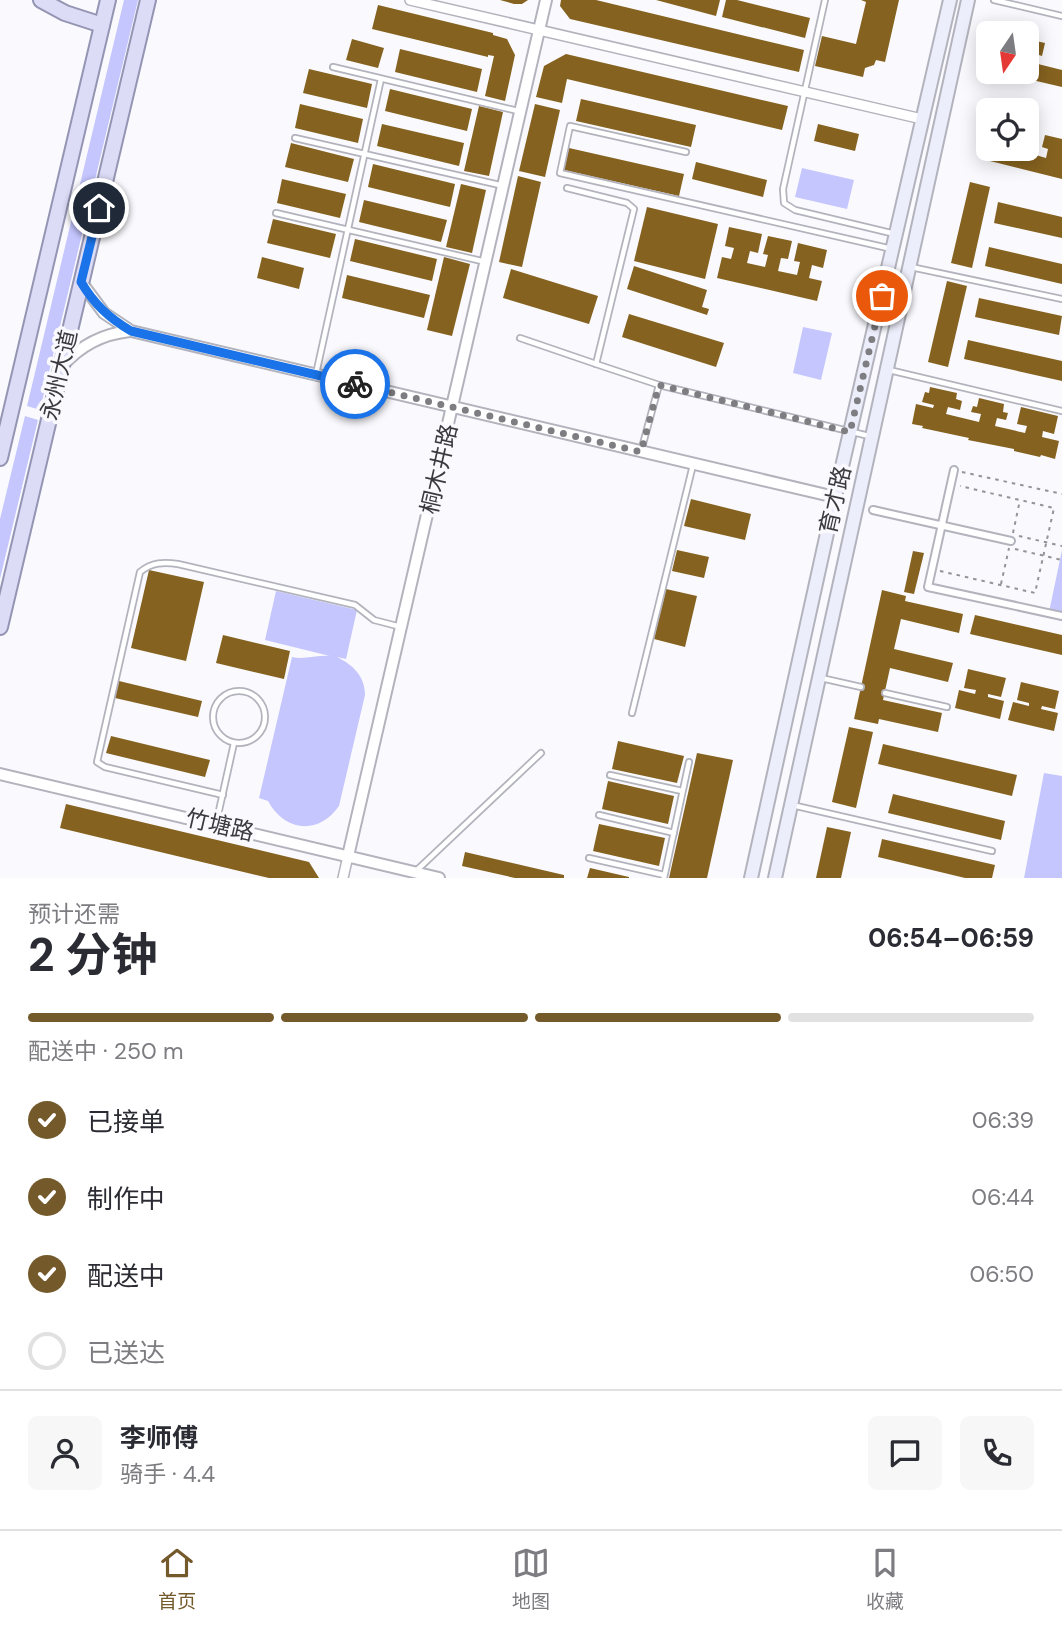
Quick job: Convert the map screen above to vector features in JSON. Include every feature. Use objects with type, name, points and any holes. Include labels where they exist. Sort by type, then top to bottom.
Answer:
[{"type":"main road","points":[[41,0],[65,13],[102,25]]},
{"type":"main road","name":"永州大道","points":[[0,458],[108,0]]},
{"type":"main road","name":"永州大道","points":[[0,627],[148,0]]},
{"type":"main road","name":"育才路","points":[[751,878],[835,497],[950,0]]},
{"type":"main road","name":"育才路","points":[[775,878],[968,0]]},
{"type":"street","points":[[410,0],[450,4],[540,30],[922,119]]},
{"type":"street","name":"桐木井路","points":[[348,856],[505,187],[546,0]]},
{"type":"street","points":[[81,282],[104,313],[131,331]]},
{"type":"street","points":[[60,368],[72,355],[96,339],[131,331],[835,497]]},
{"type":"street","points":[[954,470],[928,587],[1062,615]]},
{"type":"street","points":[[873,510],[1011,541]]},
{"type":"street","name":"竹塘路","points":[[0,774],[439,878]]},
{"type":"street","points":[[343,878],[348,856]]},
{"type":"lane","points":[[825,0],[783,188],[783,203],[794,210],[896,235]]},
{"type":"lane","points":[[994,0],[1062,16]]},
{"type":"lane","points":[[333,67],[522,112]]},
{"type":"lane","points":[[316,375],[381,79]]},
{"type":"lane","points":[[686,152],[570,126],[560,173],[892,249]]},
{"type":"lane","points":[[295,138],[505,187]]},
{"type":"lane","points":[[567,188],[627,202],[634,209],[596,364]]},
{"type":"lane","points":[[276,213],[486,263]]},
{"type":"lane","points":[[910,267],[1062,299]]},
{"type":"lane","points":[[520,338],[659,385],[873,438]]},
{"type":"lane","points":[[888,370],[1062,411]]},
{"type":"lane","points":[[641,452],[659,385]]},
{"type":"lane","points":[[632,713],[693,464]]},
{"type":"lane","points":[[222,794],[105,767],[97,762],[140,572],[157,563],[178,564],[355,605],[374,620],[401,627]]},
{"type":"lane","points":[[820,678],[861,687]]},
{"type":"lane","points":[[242,690],[257,697],[263,705],[265,722],[256,737],[248,742],[234,743],[217,732],[212,715],[218,699],[225,694],[242,690]]},
{"type":"lane","points":[[885,693],[947,707]]},
{"type":"lane","points":[[216,824],[234,743]]},
{"type":"lane","points":[[415,872],[541,753]]},
{"type":"lane","points":[[589,858],[664,876],[689,762]]},
{"type":"lane","points":[[610,775],[682,791]]},
{"type":"lane","points":[[791,805],[992,851]]},
{"type":"lane","points":[[599,816],[674,833]]},
{"type":"path","points":[[954,470],[1062,494]]},
{"type":"path","points":[[1011,541],[1062,546]]},
{"type":"path","points":[[1011,541],[1062,559]]},
{"type":"shaded area","points":[[124,0],[138,0],[40,410],[27,406]]},
{"type":"shaded area","points":[[802,168],[854,180],[847,209],[795,197]]},
{"type":"shaded area","points":[[803,327],[832,333],[821,380],[793,373]]},
{"type":"shaded area","points":[[25,416],[38,420],[0,579],[0,519]]},
{"type":"shaded area","points":[[1062,550],[1062,621],[1048,617]]},
{"type":"shaded area","points":[[276,591],[357,610],[346,659],[337,657],[357,672],[363,682],[365,695],[339,806],[331,816],[312,826],[292,824],[283,819],[268,801],[259,798],[292,657],[330,656],[265,640]]},
{"type":"shaded area","points":[[1044,773],[1062,776],[1062,878],[1024,878]]},
{"type":"building","points":[[500,0],[528,0],[522,4],[514,4]]},
{"type":"building","points":[[561,0],[596,0],[804,50],[799,72],[570,19],[560,6]]},
{"type":"building","points":[[656,0],[720,0],[716,16]]},
{"type":"building","points":[[726,0],[737,0],[810,18],[805,38],[722,17]]},
{"type":"building","points":[[861,0],[899,0],[885,62],[876,60],[874,65],[865,68],[863,77],[815,66],[822,36],[856,44],[866,2]]},
{"type":"building","points":[[378,5],[493,33],[507,39],[515,55],[505,101],[485,96],[494,56],[488,57],[372,29]]},
{"type":"building","points":[[352,39],[384,48],[378,68],[346,60]]},
{"type":"building","points":[[1040,42],[1045,43],[1042,56],[1040,55]]},
{"type":"building","points":[[400,49],[482,69],[477,92],[395,72]]},
{"type":"building","points":[[566,54],[788,106],[782,130],[567,79],[562,103],[536,97],[544,66]]},
{"type":"building","points":[[1040,64],[1062,70],[1062,87],[1040,82]]},
{"type":"building","points":[[309,69],[372,84],[367,108],[303,93]]},
{"type":"building","points":[[390,89],[472,109],[467,131],[385,111]]},
{"type":"building","points":[[581,99],[696,125],[691,147],[576,121]]},
{"type":"building","points":[[300,104],[363,119],[358,143],[295,128]]},
{"type":"building","points":[[535,104],[560,110],[545,177],[519,171]]},
{"type":"building","points":[[479,106],[503,112],[489,176],[464,171]]},
{"type":"building","points":[[382,124],[464,143],[459,166],[377,146]]},
{"type":"building","points":[[818,124],[859,134],[855,151],[814,141]]},
{"type":"building","points":[[1045,135],[1062,139],[1062,179],[990,161],[1039,161],[1039,156],[1046,158],[1048,149],[1042,147]]},
{"type":"building","points":[[291,143],[354,159],[348,182],[285,167]]},
{"type":"building","points":[[569,148],[684,174],[679,196],[564,170]]},
{"type":"building","points":[[696,162],[767,180],[763,197],[692,179]]},
{"type":"building","points":[[373,164],[455,184],[450,207],[368,187]]},
{"type":"building","points":[[518,176],[541,182],[522,267],[499,262]]},
{"type":"building","points":[[282,179],[346,194],[340,218],[277,203]]},
{"type":"building","points":[[970,182],[990,187],[972,268],[951,263]]},
{"type":"building","points":[[461,184],[486,190],[472,253],[446,247]]},
{"type":"building","points":[[364,200],[447,220],[441,242],[359,222]]},
{"type":"building","points":[[998,202],[1062,217],[1062,238],[994,223]]},
{"type":"building","points":[[647,207],[718,224],[705,279],[634,261]]},
{"type":"building","points":[[273,219],[336,234],[330,258],[267,243]]},
{"type":"building","points":[[729,227],[762,234],[758,253],[750,251],[747,263],[765,267],[768,255],[763,254],[768,236],[792,241],[788,259],[781,258],[778,271],[797,275],[800,262],[794,261],[798,243],[827,250],[823,268],[812,265],[809,278],[822,281],[817,301],[717,278],[722,257],[731,259],[734,248],[725,246]]},
{"type":"building","points":[[355,239],[437,259],[432,281],[350,261]]},
{"type":"building","points":[[989,247],[1062,264],[1062,284],[985,266]]},
{"type":"building","points":[[262,257],[304,268],[299,289],[257,278]]},
{"type":"building","points":[[444,257],[470,264],[452,336],[427,330]]},
{"type":"building","points":[[634,266],[707,290],[702,307],[709,309],[707,315],[627,289]]},
{"type":"building","points":[[511,269],[598,296],[589,324],[503,298]]},
{"type":"building","points":[[347,275],[430,295],[424,318],[342,298]]},
{"type":"building","points":[[947,281],[967,286],[948,367],[928,362]]},
{"type":"building","points":[[979,298],[1062,316],[1059,335],[975,317]]},
{"type":"building","points":[[629,314],[724,343],[716,367],[622,337]]},
{"type":"building","points":[[968,340],[1062,361],[1062,381],[964,359]]},
{"type":"building","points":[[930,387],[957,393],[956,399],[962,401],[960,410],[948,407],[946,414],[979,422],[981,414],[971,412],[973,406],[977,407],[979,398],[1004,404],[1003,412],[1008,413],[1006,420],[997,418],[995,426],[1025,433],[1027,426],[1017,424],[1021,407],[1058,416],[1054,434],[1043,431],[1042,437],[1059,441],[1055,459],[968,440],[969,438],[912,424],[916,404],[933,408],[934,405],[922,402]]},
{"type":"building","points":[[691,499],[751,514],[745,540],[684,526]]},
{"type":"building","points":[[677,550],[709,557],[704,578],[672,571]]},
{"type":"building","points":[[913,551],[924,553],[914,594],[904,592]]},
{"type":"building","points":[[149,570],[204,582],[186,661],[131,648]]},
{"type":"building","points":[[666,589],[697,596],[685,647],[654,639]]},
{"type":"building","points":[[882,590],[906,596],[905,601],[963,614],[959,633],[901,619],[894,649],[953,663],[948,682],[890,668],[883,700],[942,713],[938,732],[879,719],[878,724],[854,719]]},
{"type":"building","points":[[975,615],[1062,635],[1062,655],[970,634]]},
{"type":"building","points":[[223,635],[290,651],[284,679],[216,663]]},
{"type":"building","points":[[968,669],[1006,678],[1001,697],[988,694],[988,697],[1004,701],[1000,719],[955,708],[959,690],[975,694],[976,690],[964,688]]},
{"type":"building","points":[[119,681],[202,701],[198,717],[115,698]]},
{"type":"building","points":[[1021,682],[1059,691],[1055,709],[1042,706],[1041,709],[1058,713],[1054,731],[1008,720],[1013,702],[1029,706],[1029,703],[1017,700]]},
{"type":"building","points":[[849,727],[873,732],[856,808],[832,802]]},
{"type":"building","points":[[111,736],[210,760],[205,777],[106,753]]},
{"type":"building","points":[[618,741],[684,756],[677,783],[612,769]]},
{"type":"building","points":[[883,744],[1017,775],[1012,796],[878,764]]},
{"type":"building","points":[[697,753],[733,760],[707,878],[669,878]]},
{"type":"building","points":[[608,781],[674,796],[668,824],[602,809]]},
{"type":"building","points":[[893,794],[1005,821],[1001,840],[888,813]]},
{"type":"building","points":[[66,804],[309,862],[319,878],[269,878],[60,828]]},
{"type":"building","points":[[599,824],[665,838],[659,866],[593,851]]},
{"type":"building","points":[[827,827],[851,832],[841,878],[816,878]]},
{"type":"building","points":[[882,839],[995,865],[992,878],[965,878],[878,857]]},
{"type":"building","points":[[465,852],[564,875],[564,878],[515,878],[462,866]]},
{"type":"building","points":[[590,868],[629,877],[629,878],[587,878]]},
{"type":"way so far","points":[[355,384],[641,452],[659,385],[850,432],[882,296]]},
{"type":"route","points":[[99,208],[81,282],[94,302],[117,323],[131,331],[355,384]]}]
